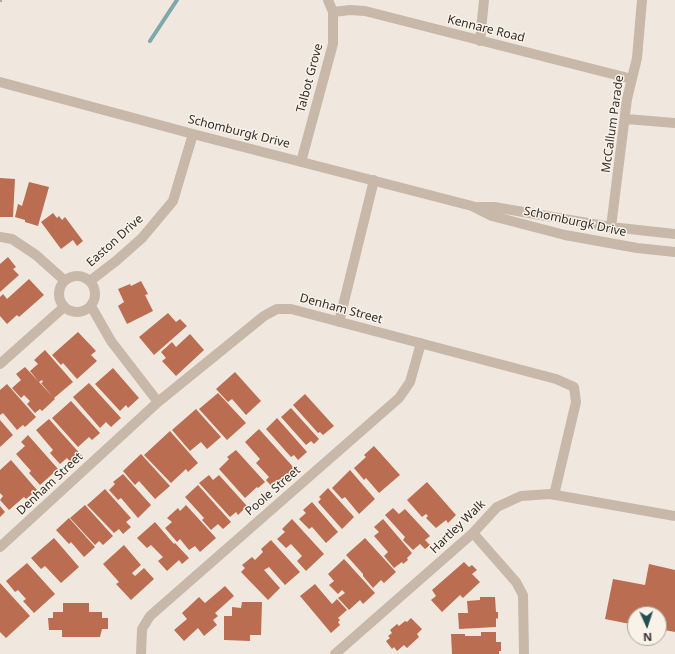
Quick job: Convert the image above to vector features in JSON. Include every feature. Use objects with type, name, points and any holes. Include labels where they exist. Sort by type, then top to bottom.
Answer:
[{"type":"street","name":"Talbot Grove","points":[[301,162],[333,44],[333,12],[328,0]]},
{"type":"street","points":[[480,41],[484,0]]},
{"type":"street","name":"McCallum Parade","points":[[611,227],[626,119],[627,99],[636,58],[642,0]]},
{"type":"street","name":"Kennare Road","points":[[333,12],[350,10],[365,11],[632,79]]},
{"type":"street","name":"Schomburgk Drive","points":[[0,82],[193,134],[472,206],[492,216],[565,236],[637,248],[675,252]]},
{"type":"street","points":[[626,119],[675,124]]},
{"type":"street","name":"Easton Drive","points":[[90,281],[142,238],[173,201],[193,134]]},
{"type":"street","points":[[339,322],[374,180]]},
{"type":"street","name":"Schomburgk Drive","points":[[472,206],[494,207],[611,227],[675,234]]},
{"type":"street","points":[[0,237],[12,239],[36,255],[64,280]]},
{"type":"street","points":[[76,275],[90,281],[95,292],[95,298],[91,306],[86,310],[76,312],[64,307],[58,294],[59,288],[64,280],[76,275]]},
{"type":"street","points":[[91,306],[111,341],[158,402]]},
{"type":"street","points":[[0,364],[64,307]]},
{"type":"street","name":"Denham Street","points":[[0,548],[158,402],[264,316],[277,310],[292,309],[556,379],[574,387],[576,402],[554,495]]},
{"type":"street","name":"Poole Street","points":[[141,654],[142,629],[150,616],[399,398],[410,382],[421,343]]},
{"type":"street","name":"Hartley Walk","points":[[338,653],[473,533],[497,507],[521,496],[554,495],[675,516]]},
{"type":"street","points":[[473,533],[516,582],[523,595],[524,654]]},
{"type":"path","points":[[0,1],[4,0]]},
{"type":"building","points":[[0,178],[15,179],[13,217],[0,217]]},
{"type":"building","points":[[29,182],[49,187],[38,226],[15,217],[18,204],[22,206]]},
{"type":"building","points":[[53,213],[57,218],[59,216],[62,220],[65,217],[83,241],[77,246],[73,240],[61,249],[41,222]]},
{"type":"building","points":[[8,257],[16,267],[13,269],[19,275],[0,292],[0,264]]},
{"type":"building","points":[[29,279],[44,295],[19,317],[17,315],[7,324],[0,316],[0,297],[3,294],[7,299]]},
{"type":"building","points":[[141,281],[148,294],[145,295],[153,311],[127,324],[118,306],[124,302],[118,289],[130,284],[131,286]]},
{"type":"building","points":[[168,313],[176,322],[180,319],[187,326],[154,355],[139,337]]},
{"type":"building","points":[[78,332],[96,351],[91,355],[97,361],[77,379],[63,363],[61,365],[52,355]]},
{"type":"building","points":[[190,334],[204,350],[176,376],[162,361],[166,358],[161,352],[172,342],[176,347]]},
{"type":"building","points":[[45,350],[73,382],[54,398],[55,399],[42,411],[40,409],[35,413],[27,404],[30,401],[24,395],[21,398],[12,388],[21,380],[16,374],[25,367],[39,382],[30,371],[38,364],[34,360]],"holes":[[[42,380],[43,382],[41,383],[53,397],[39,382]]]},
{"type":"building","points":[[113,368],[139,398],[128,408],[126,405],[120,411],[95,384]]},
{"type":"building","points":[[235,372],[261,401],[246,415],[232,399],[228,402],[216,389]]},
{"type":"building","points":[[89,383],[121,418],[111,427],[106,422],[100,428],[73,397]]},
{"type":"building","points":[[7,384],[36,417],[25,427],[23,425],[17,430],[3,413],[0,415],[0,390]]},
{"type":"building","points":[[218,393],[246,423],[227,440],[199,409]]},
{"type":"building","points":[[305,394],[334,426],[323,435],[320,432],[318,433],[293,405]]},
{"type":"building","points":[[71,401],[100,433],[92,440],[89,437],[78,447],[52,418]]},
{"type":"building","points":[[291,408],[319,439],[314,444],[311,441],[306,445],[281,417]]},
{"type":"building","points":[[196,409],[221,437],[207,449],[201,442],[190,451],[172,430]]},
{"type":"building","points":[[277,418],[307,452],[298,460],[294,455],[291,457],[266,429]]},
{"type":"building","points":[[49,419],[83,457],[74,466],[67,458],[60,464],[50,453],[53,450],[36,430]]},
{"type":"building","points":[[0,420],[13,435],[0,447]]},
{"type":"building","points":[[259,429],[295,469],[273,488],[266,480],[269,477],[256,463],[260,459],[245,442]]},
{"type":"building","points":[[170,431],[198,463],[188,472],[186,469],[171,483],[144,455]]},
{"type":"building","points":[[28,435],[58,469],[40,485],[29,473],[31,471],[16,454],[25,446],[21,442]]},
{"type":"building","points":[[374,446],[400,475],[379,493],[366,478],[364,480],[354,468],[366,457],[364,455]]},
{"type":"building","points":[[236,450],[265,482],[245,498],[219,469],[229,459],[227,457]]},
{"type":"building","points":[[141,454],[170,486],[155,499],[139,481],[135,485],[123,471]]},
{"type":"building","points":[[11,460],[37,490],[26,499],[24,497],[9,510],[0,500],[3,496],[0,493],[0,470]]},
{"type":"building","points":[[350,470],[375,499],[359,514],[345,497],[342,499],[332,488]]},
{"type":"building","points":[[123,474],[151,505],[138,518],[121,498],[118,500],[109,490],[115,484],[113,482]]},
{"type":"building","points":[[209,475],[213,480],[219,475],[247,506],[238,515],[236,512],[230,517],[199,483]]},
{"type":"building","points":[[427,482],[456,515],[448,523],[446,520],[436,528],[426,518],[428,516],[426,514],[422,517],[407,500]]},
{"type":"building","points":[[198,485],[231,522],[223,529],[218,524],[211,530],[202,520],[204,518],[185,497]]},
{"type":"building","points":[[328,488],[354,517],[342,529],[318,502],[321,499],[319,497]]},
{"type":"building","points":[[105,489],[131,518],[126,522],[131,527],[123,534],[119,529],[114,533],[87,505]]},
{"type":"building","points":[[312,502],[338,532],[326,543],[312,527],[309,529],[299,519],[306,513],[303,510]]},
{"type":"building","points":[[85,505],[113,536],[103,545],[99,541],[95,545],[70,518]]},
{"type":"building","points":[[186,505],[216,538],[200,552],[195,546],[189,550],[180,539],[177,542],[165,528],[172,522],[167,518],[178,508],[180,511]]},
{"type":"building","points":[[0,506],[5,512],[0,517]]},
{"type":"building","points":[[393,508],[399,514],[405,509],[430,536],[425,540],[430,545],[425,549],[420,544],[413,550],[403,540],[405,537],[385,515]]},
{"type":"building","points":[[69,518],[95,547],[84,557],[71,542],[69,544],[56,530]]},
{"type":"building","points":[[292,519],[324,554],[306,571],[297,561],[302,556],[291,544],[286,548],[277,539],[285,532],[282,529]]},
{"type":"building","points":[[383,519],[412,553],[407,558],[408,560],[403,564],[402,562],[394,568],[384,556],[388,552],[374,536],[379,532],[374,527]]},
{"type":"building","points":[[155,522],[174,544],[175,543],[189,558],[182,564],[179,560],[167,571],[158,561],[163,557],[151,545],[147,548],[137,538]]},
{"type":"building","points":[[54,538],[79,567],[61,583],[45,566],[41,569],[31,558]]},
{"type":"building","points":[[365,538],[396,572],[384,583],[381,580],[373,588],[346,555]]},
{"type":"building","points":[[271,540],[300,572],[285,585],[269,567],[264,570],[280,588],[268,600],[241,572],[245,568],[242,565],[252,557],[255,560],[263,552],[261,549]]},
{"type":"building","points":[[124,545],[141,565],[132,573],[135,576],[144,568],[154,579],[131,600],[116,584],[119,582],[103,564]]},
{"type":"building","points":[[344,559],[375,593],[363,604],[360,600],[349,610],[338,598],[345,593],[342,590],[338,594],[329,585],[334,581],[328,574]]},
{"type":"building","points":[[464,562],[469,567],[472,565],[477,570],[472,574],[480,582],[463,598],[460,595],[442,612],[431,600],[436,596],[432,590]]},
{"type":"building","points":[[27,563],[55,594],[34,613],[23,601],[26,599],[18,590],[15,592],[6,581]]},
{"type":"building","points":[[649,564],[675,570],[675,632],[667,630],[667,606],[627,606],[627,623],[605,619],[613,579],[645,585]]},
{"type":"building","points":[[0,583],[30,616],[6,638],[0,632]]},
{"type":"building","points":[[315,584],[332,604],[337,599],[347,610],[338,618],[340,620],[338,622],[340,625],[331,633],[300,596]]},
{"type":"building","points":[[225,586],[234,596],[215,613],[218,616],[213,620],[217,625],[204,636],[198,628],[184,641],[174,630],[187,619],[182,613],[199,597],[205,603]]},
{"type":"building","points":[[480,597],[495,597],[496,612],[498,612],[496,627],[459,629],[458,613],[468,613],[467,601],[480,600]]},
{"type":"building","points":[[242,602],[262,602],[261,635],[250,635],[250,641],[224,640],[224,616],[232,616],[232,607],[241,608]]},
{"type":"building","points":[[63,603],[89,603],[89,612],[102,612],[102,618],[108,618],[108,629],[102,629],[100,637],[62,637],[62,630],[49,630],[48,618],[53,618],[53,612],[63,612]]},
{"type":"building","points":[[411,618],[422,629],[417,634],[419,637],[407,648],[404,645],[397,651],[394,647],[392,649],[386,641],[390,638],[388,636],[392,633],[390,630],[397,624],[399,626]]},
{"type":"building","points":[[481,632],[496,632],[496,642],[501,642],[501,651],[499,651],[499,654],[452,654],[451,634],[481,636]]},
{"type":"waterway","points":[[150,41],[177,0]]}]
